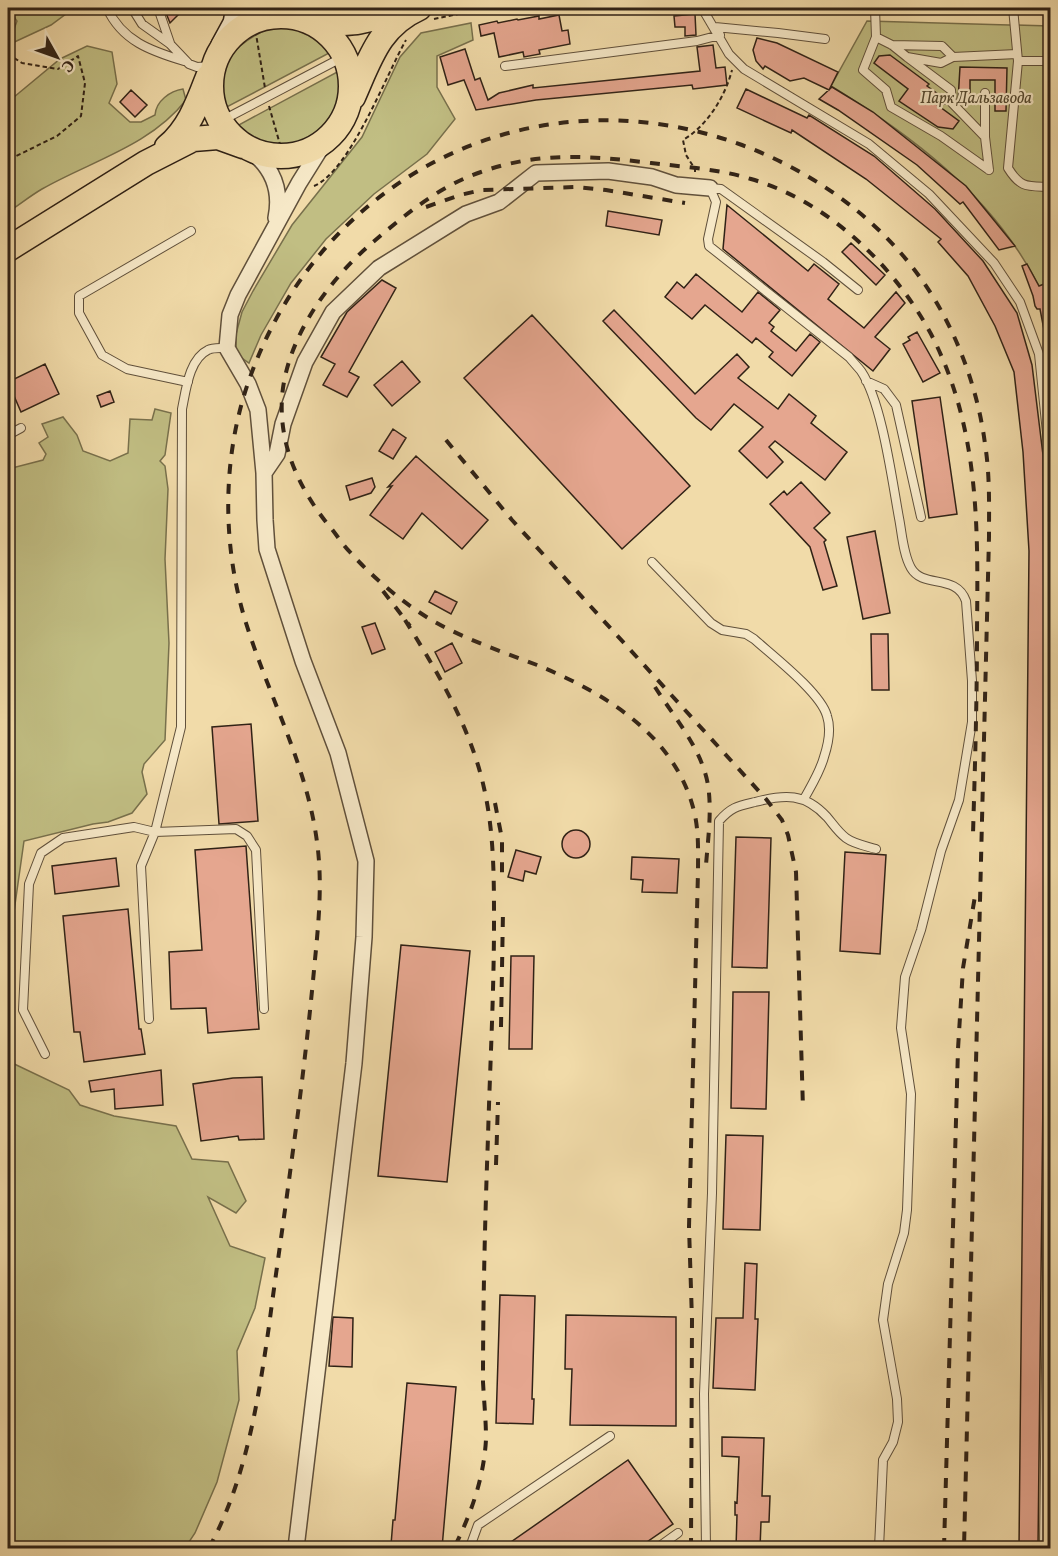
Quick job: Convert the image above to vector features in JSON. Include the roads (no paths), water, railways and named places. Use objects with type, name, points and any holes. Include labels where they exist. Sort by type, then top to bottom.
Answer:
[{"type":"main road","points":[[146,163],[173,142],[184,130],[234,22],[237,8]]},
{"type":"main road","points":[[248,149],[232,138],[211,102],[210,84],[217,56],[238,29],[251,22],[289,12],[339,24],[357,24],[410,8]]},
{"type":"main road","points":[[289,12],[318,26],[333,38],[345,56],[351,74],[351,95],[345,116]]},
{"type":"main road","points":[[8,249],[146,163],[186,142],[205,136],[218,137],[279,160],[310,150],[331,136],[345,116],[382,35],[406,14],[425,14]]},
{"type":"street","points":[[296,1548],[354,1063],[364,937],[366,861],[338,753],[303,661],[267,549],[264,473],[258,410],[248,384],[227,348],[230,315],[238,295],[299,183],[331,136]]},
{"type":"street","points":[[270,235],[277,217],[279,201],[279,160]]},
{"type":"street","points":[[264,473],[277,454],[283,423],[305,362],[333,312],[379,268],[466,214],[499,202],[536,173],[608,171],[710,188]]},
{"type":"lane","points":[[107,8],[121,30],[133,41],[155,52],[197,67],[217,56]]},
{"type":"lane","points":[[132,8],[145,27],[170,45],[185,61]]},
{"type":"lane","points":[[158,8],[170,45]]},
{"type":"lane","points":[[875,8],[876,37],[863,70],[886,90],[891,107],[941,136],[989,170],[985,137],[985,93]]},
{"type":"lane","points":[[1013,8],[1018,58],[1008,168],[1015,179],[1024,186],[1050,187]]},
{"type":"lane","points":[[704,10],[729,54],[744,69],[869,144],[929,194],[994,263],[1020,302],[1039,354],[1049,452],[1050,628]]},
{"type":"lane","points":[[715,27],[825,39]]},
{"type":"lane","points":[[505,66],[697,41],[720,35]]},
{"type":"lane","points":[[876,37],[892,45],[951,90],[952,103],[985,137]]},
{"type":"lane","points":[[892,45],[942,46],[953,57]]},
{"type":"lane","points":[[221,121],[345,56]]},
{"type":"lane","points":[[907,57],[941,63],[953,57],[1050,61]]},
{"type":"lane","points":[[858,290],[721,189],[710,188],[716,202],[708,239],[709,246],[849,357],[861,371],[881,429],[903,541],[911,569],[923,578],[952,585],[962,591],[966,601],[972,681],[972,722],[959,800],[941,851],[921,930],[904,977],[902,1028],[911,1094],[907,1210],[904,1233],[888,1284],[883,1320],[897,1399],[898,1422],[893,1442],[883,1460],[879,1548]]},
{"type":"lane","points":[[188,382],[127,369],[102,355],[79,313],[79,296],[192,231]]},
{"type":"lane","points":[[149,1019],[141,866],[155,832],[181,727],[182,409],[193,366],[210,348],[227,348]]},
{"type":"lane","points":[[866,381],[884,389],[897,405],[921,517]]},
{"type":"lane","points":[[8,435],[21,428]]},
{"type":"lane","points":[[652,562],[711,623],[722,630],[746,634],[754,639],[798,679],[822,706],[827,716],[827,745],[823,760],[804,799]]},
{"type":"lane","points":[[706,1548],[704,1394],[712,1193],[719,821],[728,811],[745,804],[777,798],[804,799],[813,804],[846,838],[876,849]]},
{"type":"lane","points":[[45,1054],[23,1010],[29,884],[41,853],[63,838],[134,827],[155,832],[236,829],[247,836],[256,850],[264,1009]]},
{"type":"lane","points":[[1044,1548],[1050,1005]]},
{"type":"lane","points":[[469,1548],[478,1525],[609,1436]]},
{"type":"lane","points":[[657,1548],[678,1533]]},
{"type":"railway","points":[[209,1548],[222,1522],[241,1468],[260,1383],[304,1068],[320,890],[317,842],[305,786],[255,650],[238,594],[229,533],[228,503],[233,442],[239,412],[248,383],[281,310],[326,247],[381,196],[444,157],[513,132],[587,121],[664,125],[742,145],[795,169],[843,200],[887,238],[936,301],[956,340],[977,402],[988,467],[989,537],[964,1548]]},
{"type":"railway","points":[[691,1548],[692,1320],[689,1227],[698,857],[694,811],[685,784],[671,760],[634,720],[612,703],[588,689],[537,665],[472,640],[424,615],[389,590],[368,571],[346,548],[308,496],[299,480],[286,445],[282,407],[287,367],[294,347],[315,308],[327,290],[356,257],[423,202],[451,185],[503,165],[566,157],[607,158],[701,169],[751,179],[779,189],[806,203],[856,239],[898,284],[916,308],[931,334],[947,370],[959,406],[967,443],[973,480],[977,554],[977,682],[973,834]]},
{"type":"railway","points":[[426,207],[482,190],[577,187],[685,203]]},
{"type":"railway","points":[[446,440],[512,520],[766,799],[782,820],[788,835],[796,872],[803,1109]]},
{"type":"railway","points":[[383,591],[410,626]]},
{"type":"railway","points":[[405,620],[441,680],[471,744],[484,788],[493,855],[493,976],[483,1321],[486,1439],[483,1468],[476,1495],[454,1548]]},
{"type":"railway","points":[[655,687],[694,746],[705,772],[710,805],[706,865]]},
{"type":"railway","points":[[495,803],[502,839],[502,875]]},
{"type":"railway","points":[[944,1548],[958,1049],[963,968],[975,896]]},
{"type":"railway","points":[[501,1027],[503,911]]},
{"type":"railway","points":[[496,1165],[498,1102]]},
{"type":"park label","name":"Парк Дальзавода","points":[[976,99]]}]
